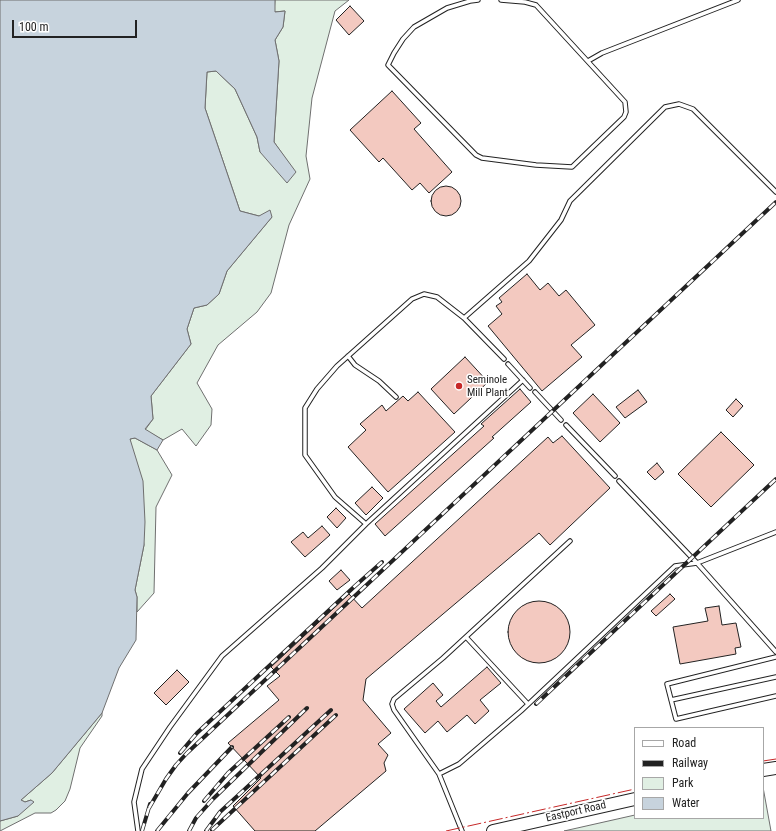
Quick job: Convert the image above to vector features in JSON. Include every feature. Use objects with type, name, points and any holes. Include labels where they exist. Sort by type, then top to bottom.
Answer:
[{"type":"main road","points":[[764,770],[776,768]]},
{"type":"main road","name":"Eastport Road","points":[[493,831],[634,799]]},
{"type":"lane","points":[[478,0],[447,8],[414,27],[394,53],[388,65],[476,155],[482,158],[572,167],[624,117],[626,112],[625,102],[536,5],[526,2],[501,0]]},
{"type":"lane","points":[[588,61],[602,53],[738,0]]},
{"type":"lane","points":[[464,318],[529,261],[561,220],[570,201],[664,107],[679,104],[693,109],[776,192]]},
{"type":"lane","points":[[366,524],[335,497],[305,455],[305,408],[316,389],[337,366],[412,299],[424,294],[437,297],[464,318],[504,360]]},
{"type":"lane","points":[[348,356],[355,365],[384,384],[396,397]]},
{"type":"lane","points":[[508,364],[530,388]]},
{"type":"lane","points":[[138,831],[134,802],[142,769],[170,727],[222,656],[322,568],[366,524],[523,380]]},
{"type":"lane","points":[[535,392],[561,420]]},
{"type":"lane","points":[[566,425],[615,476]]},
{"type":"lane","points":[[619,481],[697,563],[776,652]]},
{"type":"lane","points":[[439,774],[459,764],[528,704],[675,566],[697,563],[776,532]]},
{"type":"lane","points":[[462,831],[439,774],[394,710],[392,704],[394,700],[466,637],[570,541]]},
{"type":"lane","points":[[466,637],[528,704]]},
{"type":"lane","points":[[776,658],[667,684],[676,719],[776,696]]},
{"type":"lane","points":[[671,700],[776,677]]},
{"type":"green space","points":[[275,0],[349,0],[335,11],[312,98],[306,156],[310,179],[289,225],[271,293],[257,312],[218,345],[197,383],[212,409],[211,425],[196,446],[182,429],[163,440],[145,430],[153,419],[151,396],[191,344],[187,329],[194,308],[207,305],[219,294],[227,271],[272,217],[259,216],[240,211],[205,108],[207,72],[216,71],[235,89],[257,137],[260,152],[295,172],[274,142],[279,61],[275,40],[283,27],[285,11],[274,12]]},
{"type":"green space","points":[[135,438],[157,450],[172,475],[156,507],[154,593],[137,612],[137,597],[135,590],[144,545],[130,439]]},
{"type":"green space","points":[[102,713],[102,716],[80,748],[70,789],[65,801],[51,813],[35,813],[0,831],[0,821],[18,816],[31,800],[25,802],[21,800],[52,773]]},
{"type":"green space","points":[[764,792],[771,831],[564,831],[634,815],[634,819],[764,819]]},
{"type":"water","points":[[0,0],[275,0],[275,12],[285,11],[283,27],[275,40],[279,61],[274,142],[296,172],[287,183],[260,152],[257,137],[235,89],[216,71],[207,72],[205,108],[240,211],[259,216],[270,210],[272,217],[227,271],[219,294],[207,305],[194,308],[187,329],[191,344],[151,396],[153,419],[145,429],[163,440],[157,450],[135,438],[130,439],[143,481],[145,522],[144,545],[135,590],[137,597],[136,640],[119,668],[102,713],[52,773],[21,800],[25,802],[31,800],[34,802],[18,816],[0,821]]},
{"type":"building","points":[[350,6],[364,21],[349,35],[336,20]]},
{"type":"building","points":[[392,91],[421,123],[414,129],[452,172],[429,193],[420,183],[412,190],[383,158],[379,162],[350,130]]},
{"type":"building","points":[[446,186],[456,191],[461,201],[456,211],[446,216],[436,211],[431,201],[436,191]]},
{"type":"building","points":[[527,274],[540,290],[548,283],[559,296],[566,290],[595,325],[571,345],[582,357],[542,391],[488,326],[502,314],[496,306],[502,302],[499,298]]},
{"type":"building","name":"Seminole Mill Plant","points":[[465,357],[488,382],[454,414],[431,389]]},
{"type":"building","points":[[520,389],[531,402],[492,437],[494,438],[385,536],[375,524],[484,426],[481,424]]},
{"type":"building","points":[[638,390],[647,402],[625,418],[616,407]]},
{"type":"building","points":[[418,392],[455,432],[388,492],[348,447],[366,430],[360,424],[382,405],[386,411],[403,396],[408,401]]},
{"type":"building","points":[[593,394],[620,423],[600,442],[573,413]]},
{"type":"building","points":[[736,399],[743,406],[733,417],[726,410]]},
{"type":"building","points":[[721,432],[754,465],[711,507],[678,474]]},
{"type":"building","points":[[562,436],[610,488],[550,545],[539,533],[366,679],[363,700],[391,733],[378,744],[388,755],[384,763],[386,771],[315,831],[255,831],[233,806],[261,778],[228,743],[279,700],[267,686],[280,676],[271,667],[349,594],[362,608],[548,437],[553,443]]},
{"type":"building","points":[[657,463],[664,472],[655,480],[647,472]]},
{"type":"building","points":[[372,487],[383,498],[366,515],[355,503]]},
{"type":"building","points":[[336,508],[346,518],[337,528],[327,517]]},
{"type":"building","points":[[322,526],[330,535],[305,557],[291,542],[303,532],[308,538]]},
{"type":"building","points":[[341,570],[350,580],[337,590],[329,581]]},
{"type":"building","points":[[670,594],[675,599],[656,616],[651,611]]},
{"type":"building","points":[[539,601],[551,604],[561,610],[567,620],[570,632],[567,644],[561,654],[551,660],[539,663],[527,660],[517,654],[511,644],[508,632],[511,620],[517,610],[527,604]]},
{"type":"building","points":[[719,606],[722,625],[736,623],[741,647],[735,648],[736,654],[680,664],[673,627],[708,621],[705,608]]},
{"type":"building","points":[[487,667],[501,683],[480,700],[489,711],[475,724],[467,715],[447,732],[438,721],[425,733],[404,709],[433,683],[443,695],[436,701],[441,707]]},
{"type":"building","points":[[177,670],[189,682],[166,705],[154,693]]},
{"type":"railway","points":[[149,808],[166,779],[187,753],[776,202]]},
{"type":"railway","points":[[536,704],[776,479]]},
{"type":"railway","points":[[180,753],[197,733],[382,562]]},
{"type":"railway","points":[[189,831],[196,818],[213,799],[307,708]]},
{"type":"railway","points":[[206,831],[220,812],[331,710]]},
{"type":"railway","points":[[212,830],[336,715]]},
{"type":"railway","points":[[204,801],[228,773],[289,717]]},
{"type":"railway","points":[[157,831],[188,793],[232,747]]},
{"type":"railway","points":[[142,831],[150,804]]},
{"type":"power","points":[[764,761],[776,759]]},
{"type":"power","points":[[446,831],[634,789]]},
{"type":"place","name":"Seminole Mill Plant","points":[[459,386]]}]
